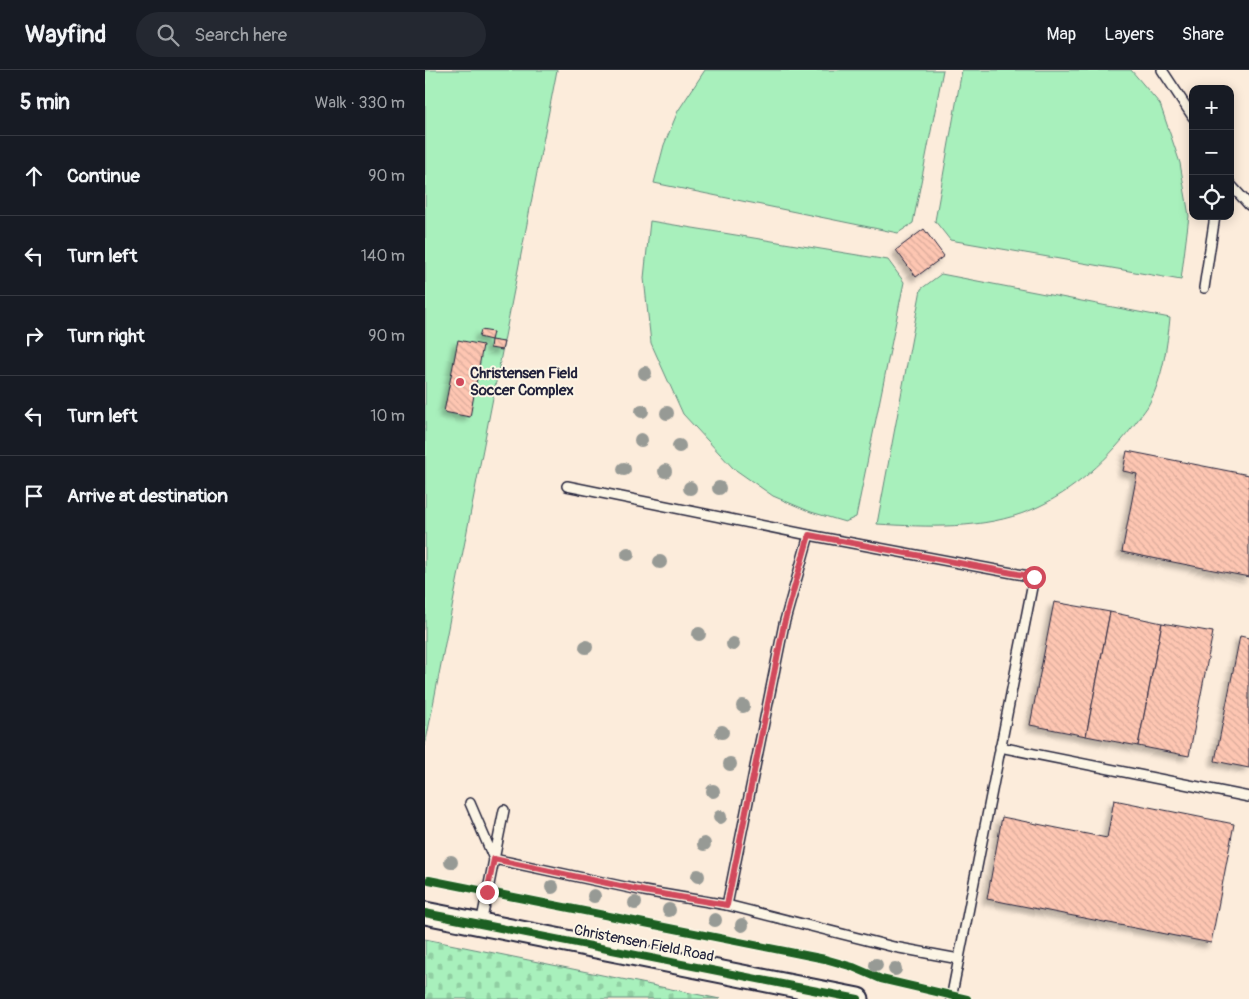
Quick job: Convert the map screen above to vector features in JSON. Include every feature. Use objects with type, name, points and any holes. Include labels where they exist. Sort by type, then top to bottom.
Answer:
[{"type":"street","name":"Christensen Field Road","points":[[425,913],[858,999]]},
{"type":"lane","points":[[1162,70],[1189,111]]},
{"type":"lane","points":[[1234,188],[1249,205]]},
{"type":"lane","points":[[1204,288],[1214,220]]},
{"type":"lane","points":[[567,486],[809,535],[1034,577],[951,999]]},
{"type":"lane","points":[[727,905],[784,624],[809,535]]},
{"type":"lane","points":[[1001,746],[1249,797]]},
{"type":"lane","points":[[470,803],[494,859]]},
{"type":"lane","points":[[481,924],[504,810]]},
{"type":"lane","points":[[494,859],[644,891],[727,905],[894,947],[959,958]]},
{"type":"green space","name":"Christensen Field Soccer Complex","points":[[425,70],[557,70],[425,746]]},
{"type":"green space","points":[[705,70],[943,70],[913,223],[898,233],[654,183],[664,145],[678,111]]},
{"type":"green space","points":[[962,70],[1131,70],[1160,104],[1180,163],[1189,216],[1181,280],[950,240],[935,221]]},
{"type":"green space","points":[[650,221],[888,260],[904,282],[856,517],[845,522],[811,512],[773,496],[733,468],[683,414],[651,343],[644,278]]},
{"type":"green space","points":[[941,274],[1170,318],[1161,372],[1147,407],[1115,448],[1090,473],[1047,503],[1013,516],[974,524],[915,526],[877,524],[921,289]]},
{"type":"green space","points":[[425,939],[720,999],[425,999]]},
{"type":"building","points":[[924,229],[944,256],[916,277],[896,250]]},
{"type":"building","points":[[481,330],[493,332],[491,340],[479,337]]},
{"type":"building","points":[[458,340],[483,345],[470,417],[444,412]]},
{"type":"building","points":[[491,340],[504,342],[502,350],[490,348]]},
{"type":"building","points":[[1127,451],[1249,475],[1249,577],[1122,552],[1137,474],[1123,471]]},
{"type":"building","points":[[1054,602],[1110,612],[1086,736],[1030,725]]},
{"type":"building","points":[[1110,612],[1162,623],[1138,746],[1086,736]]},
{"type":"building","points":[[1162,623],[1213,632],[1189,756],[1138,746]]},
{"type":"building","points":[[1240,636],[1249,638],[1249,768],[1215,761]]},
{"type":"building","points":[[1114,800],[1234,824],[1211,943],[987,899],[1002,817],[1107,838]]},
{"type":"cycle path","points":[[429,880],[825,959],[853,967],[881,979],[967,999]]},
{"type":"cycle path","points":[[425,913],[858,999]]},
{"type":"place","name":"Christensen Field Soccer Complex","points":[[460,382]]},
{"type":"route","points":[[487,892],[494,859],[644,891],[727,905],[784,624],[809,535],[1034,577]]}]
